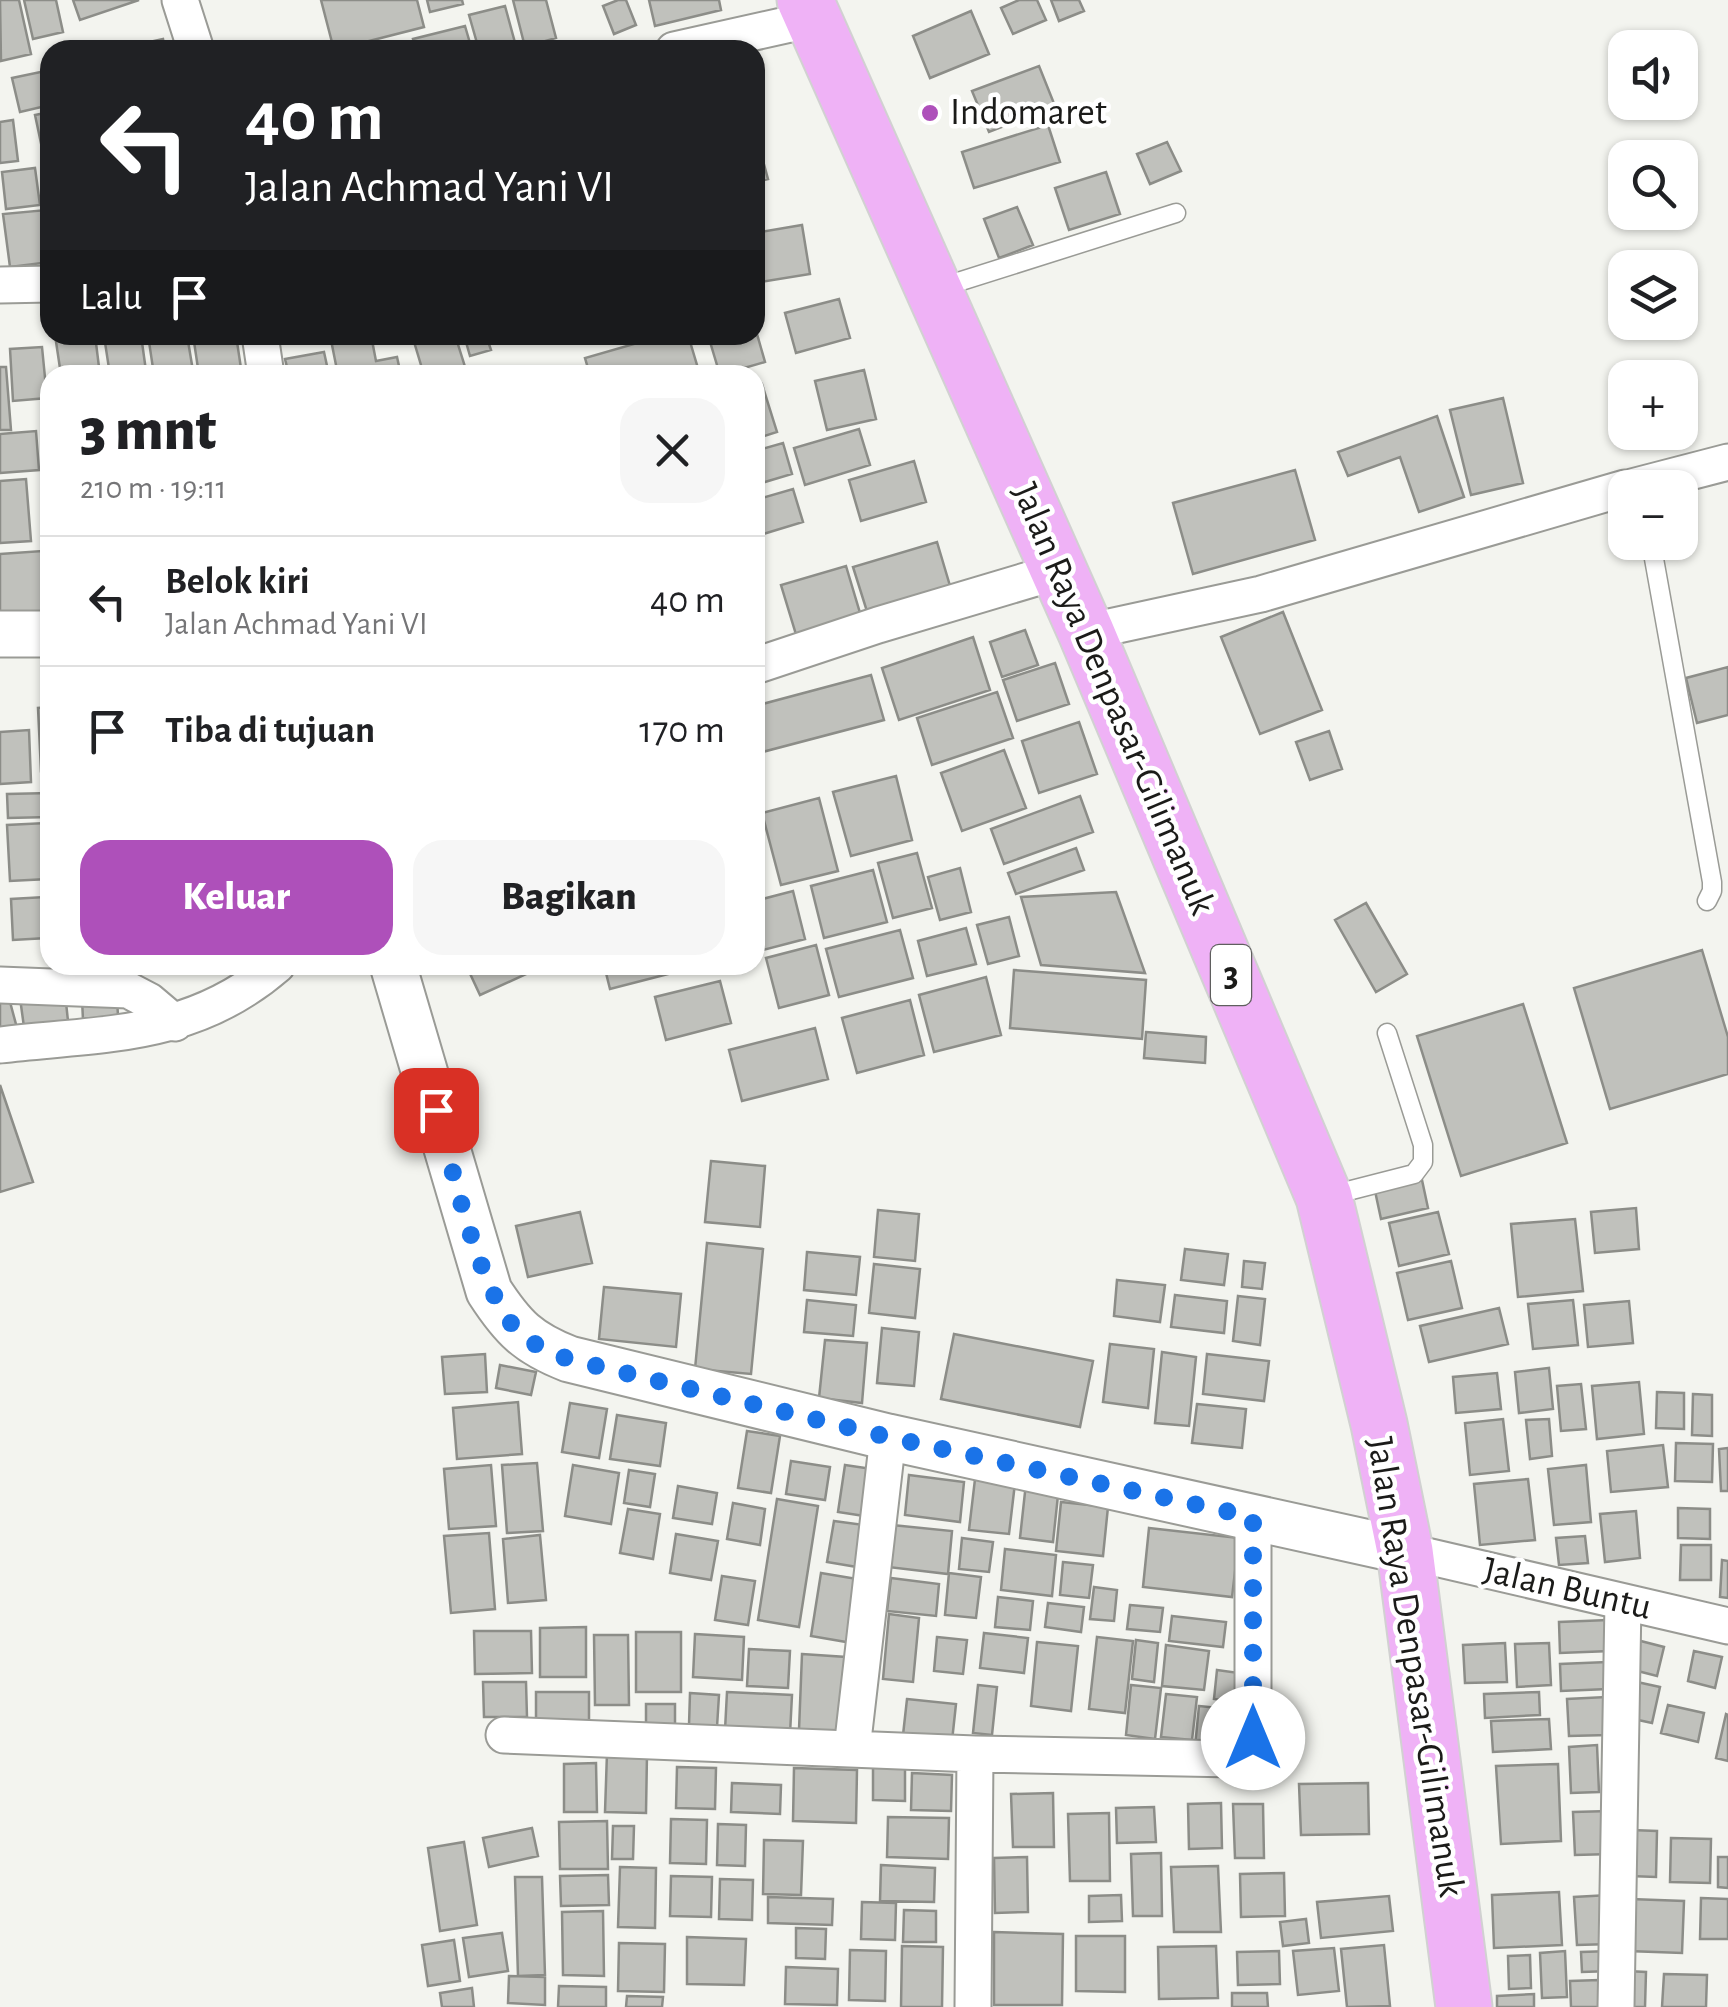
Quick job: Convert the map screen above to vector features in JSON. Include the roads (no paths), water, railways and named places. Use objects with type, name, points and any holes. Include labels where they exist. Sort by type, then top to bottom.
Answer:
[{"type":"highway","name":"Jalan Raya Denpasar-Gilimanuk","points":[[809,9],[1086,632],[1324,1198],[1375,1406],[1405,1551],[1464,2007]]},
{"type":"street","points":[[180,0],[193,40]]},
{"type":"street","points":[[707,40],[809,9]]},
{"type":"street","points":[[0,285],[40,284]]},
{"type":"street","points":[[1698,470],[1728,462]]},
{"type":"street","points":[[1086,632],[1261,594],[1608,494]]},
{"type":"street","points":[[765,663],[1059,571]]},
{"type":"street","points":[[0,634],[40,634]]},
{"type":"street","points":[[0,1044],[163,1012],[209,1011],[265,975]]},
{"type":"street","points":[[396,975],[489,1291],[519,1332],[540,1348],[568,1359],[888,1437],[1405,1551]]},
{"type":"street","points":[[0,985],[119,988],[163,1012]]},
{"type":"street","points":[[852,1750],[888,1437]]},
{"type":"street","points":[[504,1735],[852,1750],[1234,1759],[1244,1755],[1253,1738],[1253,1517]]},
{"type":"street","name":"Jalan Buntu","points":[[1405,1551],[1728,1626]]},
{"type":"street","points":[[1616,2007],[1623,1602]]},
{"type":"street","points":[[973,2007],[975,1754]]},
{"type":"lane","points":[[934,290],[1176,213]]},
{"type":"lane","points":[[1655,560],[1712,882],[1706,901]]},
{"type":"lane","points":[[1324,1198],[1414,1174],[1423,1162],[1423,1146],[1387,1033]]},
{"type":"place","name":"Indomaret","points":[[930,113]]}]
